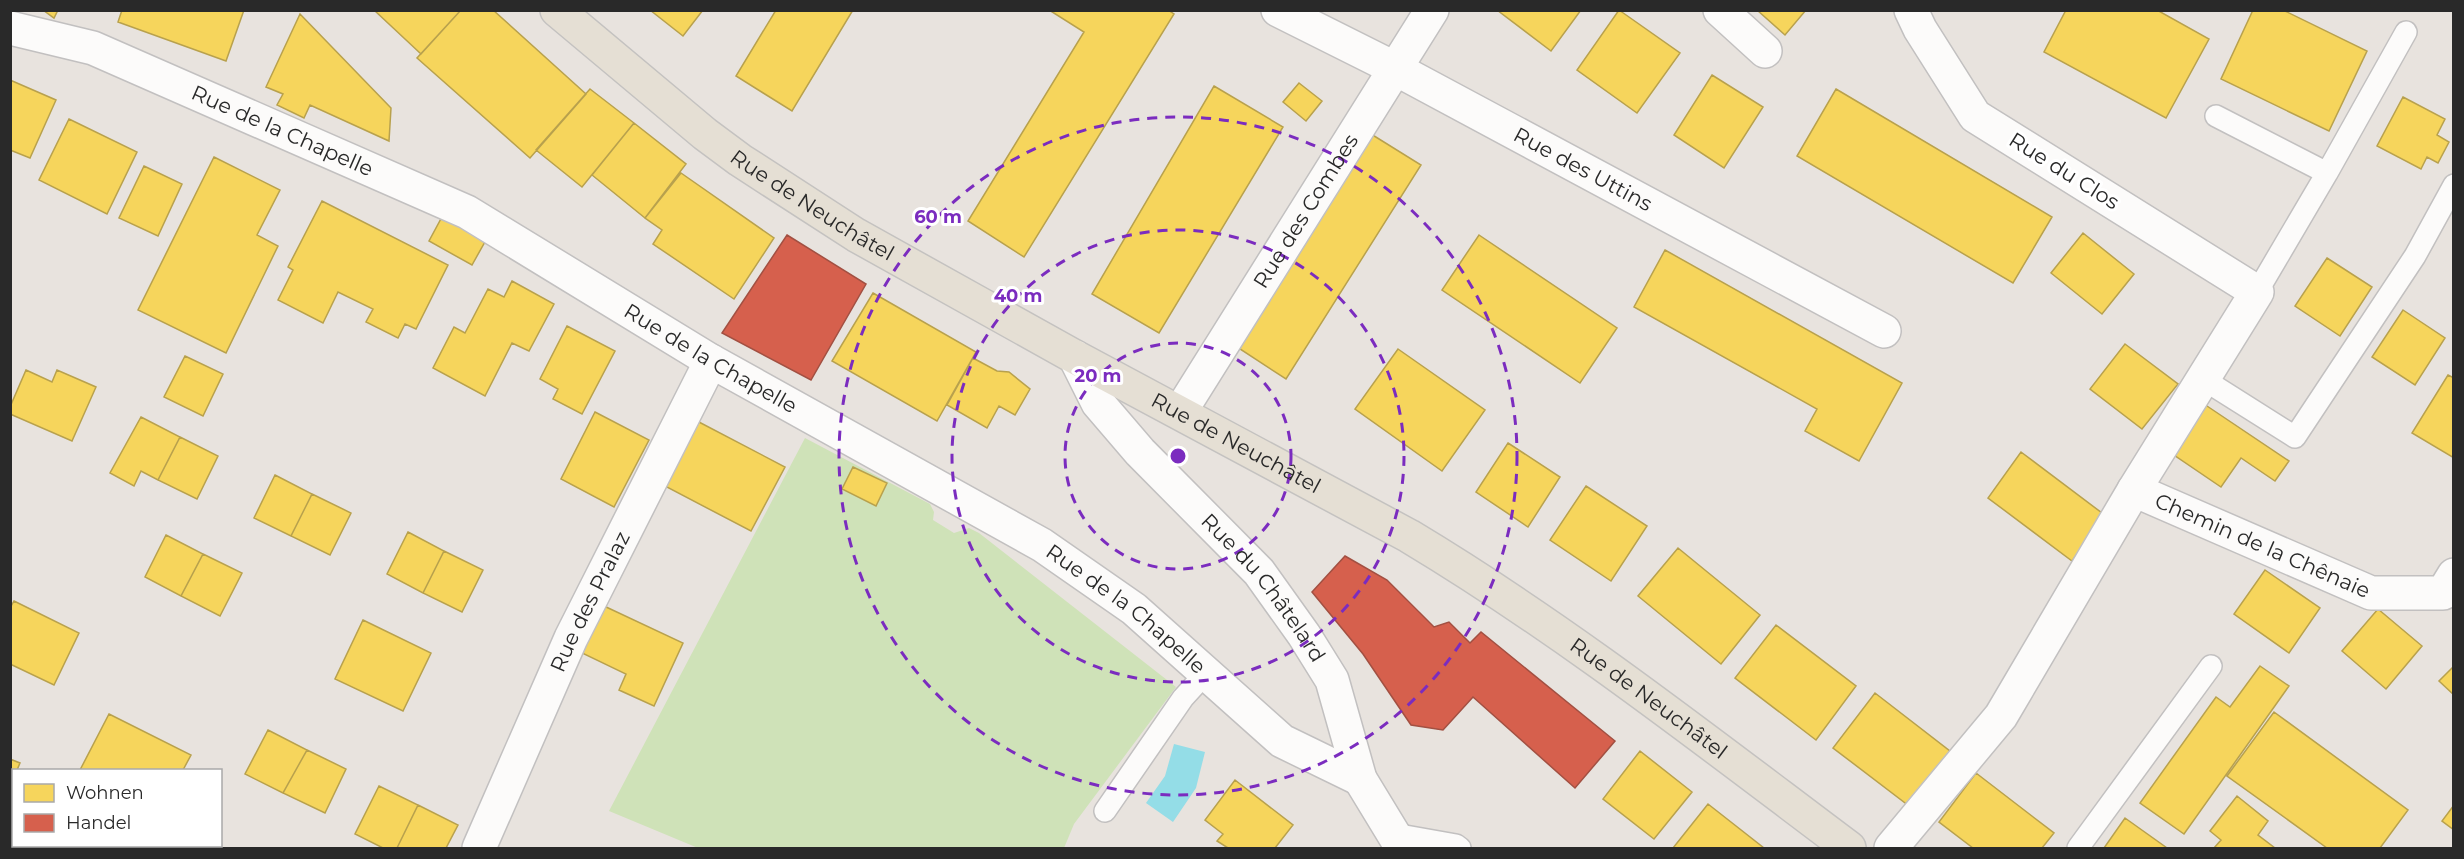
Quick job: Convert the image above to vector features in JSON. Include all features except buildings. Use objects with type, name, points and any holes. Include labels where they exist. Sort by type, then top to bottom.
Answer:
[{"type":"main road","name":"Rue de Neuchâtel","points":[[556,10],[660,99],[740,160],[856,235],[1075,357],[1409,536],[1511,599],[1580,646],[1850,849]]},
{"type":"street","name":"Rue des Uttins","points":[[1278,10],[1394,68],[1884,331]]},
{"type":"street","name":"Rue des Combes","points":[[1180,412],[1432,10]]},
{"type":"street","points":[[1719,10],[1765,51]]},
{"type":"street","name":"Rue du Clos","points":[[1911,10],[1920,30],[1975,116],[2257,292]]},
{"type":"street","name":"Rue de la Chapelle","points":[[10,28],[93,48],[467,212],[711,361],[1042,544],[1134,609],[1282,741],[1360,779]]},
{"type":"street","points":[[1891,849],[2001,716],[2134,490],[2257,292]]},
{"type":"street","name":"Rue du Châtelard","points":[[1075,357],[1098,403],[1140,452],[1258,572],[1304,634],[1332,680],[1360,779],[1398,842]]},
{"type":"street","name":"Rue des Pralaz","points":[[479,849],[571,638],[711,361]]},
{"type":"street","name":"Chemin de la Chênaie","points":[[2134,490],[2370,593],[2443,592],[2454,574]]},
{"type":"lane","points":[[2257,292],[2406,32]]},
{"type":"lane","points":[[2217,116],[2327,173]]},
{"type":"lane","points":[[2203,379],[2295,437],[2415,256],[2454,184]]},
{"type":"lane","points":[[2078,849],[2211,666]]},
{"type":"lane","points":[[1106,811],[1183,698],[1205,674]]},
{"type":"lane","points":[[1398,842],[1456,845],[1460,849]]},
{"type":"green space","points":[[805,438],[930,504],[934,512],[933,520],[954,533],[969,528],[979,533],[1176,687],[1074,824],[1064,848],[698,848],[609,811]]},
{"type":"water","points":[[1174,744],[1205,752],[1196,788],[1173,822],[1146,803],[1165,776]]}]
